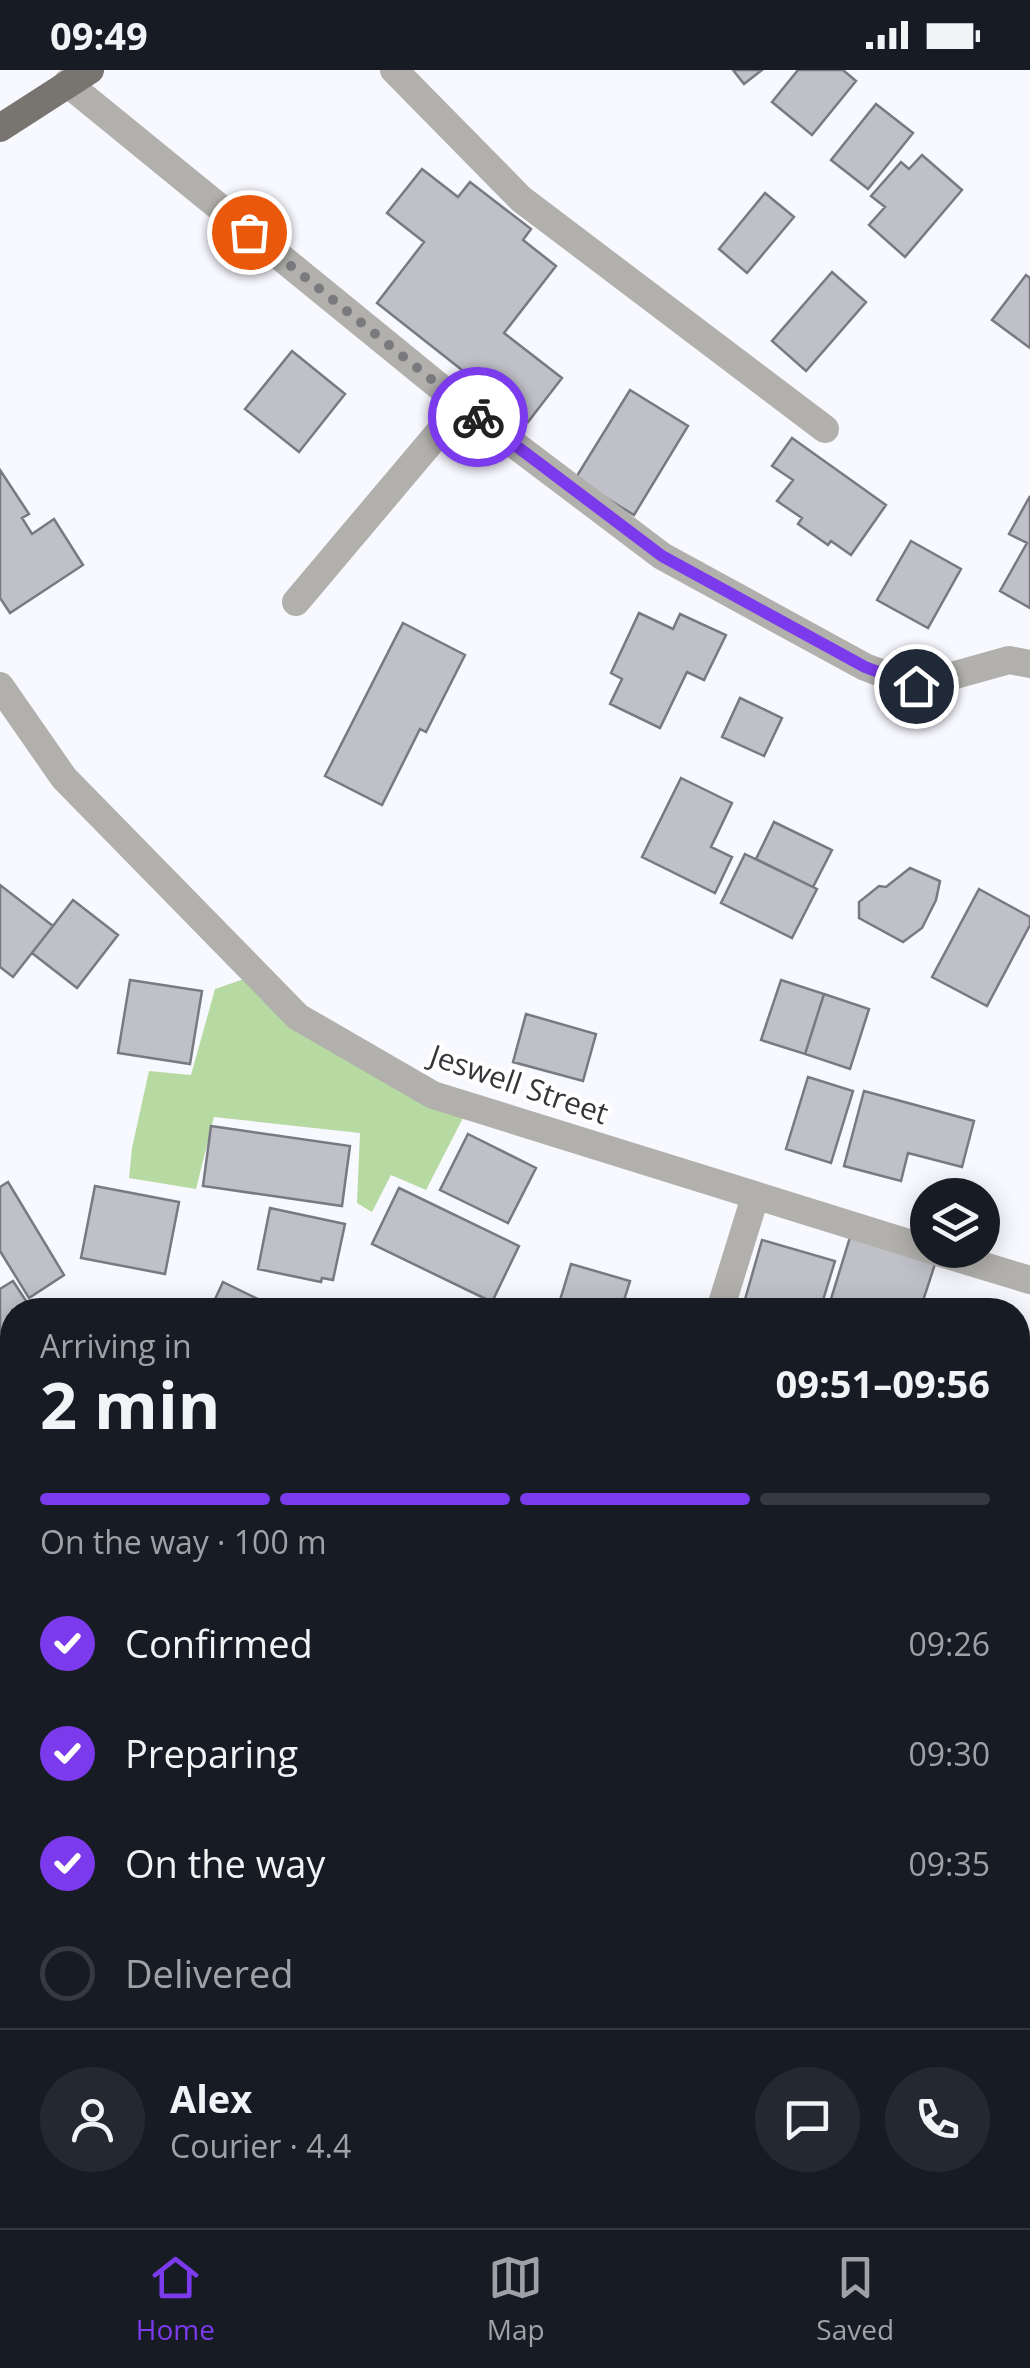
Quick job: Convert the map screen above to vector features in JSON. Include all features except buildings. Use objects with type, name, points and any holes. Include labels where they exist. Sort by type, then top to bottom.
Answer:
[{"type":"main road","points":[[0,128],[78,76]]},
{"type":"street","points":[[394,70],[521,199],[826,429]]},
{"type":"street","points":[[78,76],[462,405],[662,556],[865,667],[916,686],[1009,660],[1030,664]]},
{"type":"street","points":[[296,602],[462,405]]},
{"type":"street","name":"Jeswell Street","points":[[0,686],[64,778],[298,1017],[434,1095],[910,1244]]},
{"type":"street","points":[[724,1298],[755,1197]]},
{"type":"street","name":"Jeswell Street","points":[[990,1268],[1030,1280]]},
{"type":"green space","points":[[244,979],[464,1116],[426,1190],[391,1175],[372,1212],[357,1203],[360,1133],[214,1117],[196,1189],[129,1178],[149,1071],[191,1075],[215,989]]},
{"type":"way so far","points":[[249,232],[478,417]]},
{"type":"route","points":[[478,417],[662,556],[865,667],[916,686]]}]
